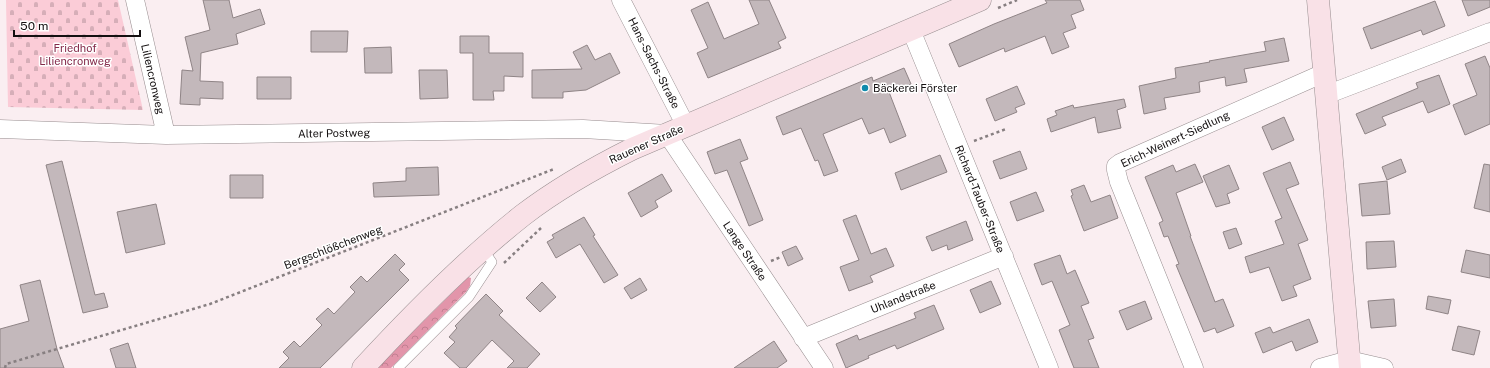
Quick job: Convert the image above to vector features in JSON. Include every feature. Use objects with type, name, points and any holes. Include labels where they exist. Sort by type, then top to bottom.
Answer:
[{"type":"main road","name":"Rauener Straße","points":[[363,368],[433,296],[483,249],[524,214],[602,164],[677,130],[911,30],[958,4],[980,0]]},
{"type":"main road","points":[[1318,0],[1350,364]]},
{"type":"street","name":"Liliencronweg","points":[[135,0],[166,135]]},
{"type":"street","name":"Hans-Sachs-Straße","points":[[621,0],[677,130]]},
{"type":"street","name":"Richard-Tauber-Straße","points":[[911,30],[1049,368]]},
{"type":"street","points":[[1326,95],[1490,32]]},
{"type":"street","name":"Erich-Weinert-Siedlung","points":[[1194,368],[1119,182],[1116,166],[1202,126],[1324,73]]},
{"type":"street","name":"Alter Postweg","points":[[0,129],[166,135],[583,129],[677,130]]},
{"type":"street","name":"Lange Straße","points":[[677,130],[820,366]]},
{"type":"street","name":"Uhlandstraße","points":[[803,338],[1004,256]]},
{"type":"street","points":[[1320,368],[1350,364],[1384,368]]},
{"type":"lane","points":[[398,368],[469,297],[492,262],[483,249]]},
{"type":"path","points":[[959,147],[1006,129]]},
{"type":"path","name":"Bergschlößchenweg","points":[[5,368],[6,364],[210,304],[559,167]]},
{"type":"path","points":[[503,264],[546,223]]},
{"type":"green space","name":"Friedhof Liliencronweg","points":[[6,0],[118,0],[143,110],[8,107]]},
{"type":"green space","points":[[468,277],[471,278],[470,286],[466,292],[391,368],[376,368]]},
{"type":"building","points":[[203,0],[229,0],[233,18],[260,9],[265,24],[236,34],[238,44],[201,53],[200,81],[223,82],[223,99],[200,98],[200,105],[180,104],[182,70],[193,71],[185,37],[210,30]]},
{"type":"building","points":[[749,0],[769,0],[786,38],[778,42],[781,48],[708,78],[697,53],[708,48],[691,10],[708,2],[724,39],[759,24]]},
{"type":"building","points":[[1045,0],[1080,0],[1084,10],[1071,15],[1076,28],[1063,33],[1069,47],[1052,54],[1045,36],[1005,52],[1004,48],[959,67],[949,44],[1047,3]]},
{"type":"building","points":[[1462,0],[1490,0],[1490,7],[1468,16]]},
{"type":"building","points":[[1435,1],[1445,26],[1423,35],[1421,30],[1371,49],[1363,28]]},
{"type":"building","points":[[311,31],[348,31],[347,52],[311,52]]},
{"type":"building","points":[[460,36],[489,36],[489,53],[523,53],[523,77],[504,76],[504,91],[493,91],[494,100],[473,100],[473,53],[460,53]]},
{"type":"building","points":[[1284,38],[1289,61],[1244,69],[1247,82],[1226,86],[1225,77],[1199,82],[1200,92],[1164,98],[1166,109],[1144,114],[1139,86],[1176,78],[1175,68],[1266,51],[1264,42]]},
{"type":"building","points":[[587,45],[595,60],[610,53],[620,73],[586,90],[563,92],[563,98],[532,98],[532,70],[582,69],[573,52]]},
{"type":"building","points":[[391,47],[392,73],[365,73],[364,48]]},
{"type":"building","points":[[1485,56],[1490,68],[1490,124],[1465,135],[1453,105],[1477,95],[1465,64]]},
{"type":"building","points":[[904,68],[911,84],[889,92],[906,136],[890,143],[884,128],[869,134],[862,118],[823,134],[838,171],[824,176],[818,160],[815,161],[801,128],[783,135],[776,117],[872,77],[873,81]]},
{"type":"building","points":[[419,70],[447,70],[448,98],[420,99]]},
{"type":"building","points":[[1439,75],[1450,104],[1428,113],[1423,101],[1382,117],[1386,125],[1365,134],[1356,114],[1418,88],[1416,83]]},
{"type":"building","points":[[257,77],[291,77],[291,99],[257,99]]},
{"type":"building","points":[[1017,86],[1025,104],[1015,108],[1017,112],[995,121],[986,99]]},
{"type":"building","points":[[1124,99],[1126,107],[1117,110],[1121,128],[1098,133],[1095,117],[1051,132],[1047,119],[1057,115],[1055,111],[1073,105],[1074,108]]},
{"type":"building","points":[[1284,117],[1294,140],[1272,150],[1262,127]]},
{"type":"building","points":[[740,139],[748,159],[740,162],[763,220],[749,226],[727,170],[715,174],[707,152]]},
{"type":"building","points":[[1020,151],[1027,169],[1000,179],[993,161]]},
{"type":"building","points":[[940,155],[947,172],[901,190],[895,173]]},
{"type":"building","points":[[1401,159],[1406,172],[1387,180],[1382,167]]},
{"type":"building","points":[[62,161],[95,295],[104,293],[108,307],[83,313],[46,165]]},
{"type":"building","points":[[1290,162],[1299,184],[1286,189],[1308,240],[1298,244],[1311,279],[1293,286],[1297,296],[1282,301],[1269,267],[1250,273],[1245,257],[1284,244],[1275,221],[1282,218],[1263,173]]},
{"type":"building","points":[[1195,164],[1203,182],[1176,193],[1190,236],[1215,302],[1223,299],[1234,326],[1217,333],[1215,328],[1204,332],[1176,265],[1179,264],[1168,236],[1164,237],[1159,223],[1163,221],[1145,177],[1173,165],[1176,172]]},
{"type":"building","points":[[1484,164],[1490,165],[1490,212],[1474,208]]},
{"type":"building","points":[[1229,165],[1239,189],[1227,194],[1230,203],[1216,207],[1203,176]]},
{"type":"building","points":[[438,167],[439,195],[374,197],[373,183],[406,181],[406,168]]},
{"type":"building","points":[[662,174],[672,191],[655,201],[658,207],[641,217],[628,193]]},
{"type":"building","points":[[230,175],[263,175],[263,198],[230,198]]},
{"type":"building","points":[[1387,181],[1390,214],[1362,216],[1359,184]]},
{"type":"building","points":[[1084,185],[1091,202],[1110,195],[1118,218],[1084,231],[1071,196],[1073,195],[1071,190]]},
{"type":"building","points":[[1036,192],[1044,211],[1017,221],[1010,202]]},
{"type":"building","points":[[156,204],[165,244],[126,253],[117,212]]},
{"type":"building","points":[[856,215],[871,254],[886,248],[894,266],[870,276],[873,282],[849,291],[840,267],[859,260],[843,220]]},
{"type":"building","points":[[584,217],[595,235],[593,236],[618,275],[604,283],[580,244],[556,258],[547,242],[554,238],[552,235]]},
{"type":"building","points":[[966,221],[973,240],[948,250],[947,245],[932,251],[926,237]]},
{"type":"building","points":[[1236,228],[1242,244],[1229,249],[1223,232]]},
{"type":"building","points":[[1394,241],[1396,267],[1367,269],[1366,242]]},
{"type":"building","points":[[796,246],[803,259],[788,266],[782,252]]},
{"type":"building","points":[[1466,250],[1490,255],[1490,278],[1461,272]]},
{"type":"building","points":[[395,254],[405,264],[399,270],[409,280],[320,368],[279,368],[289,358],[283,352],[294,341],[300,347],[322,325],[316,319],[328,308],[334,314],[355,292],[350,287],[361,276],[367,282]]},
{"type":"building","points":[[1060,255],[1067,274],[1075,270],[1089,303],[1081,306],[1094,338],[1088,340],[1099,368],[1074,368],[1059,330],[1070,325],[1052,281],[1042,285],[1034,264]]},
{"type":"building","points":[[640,278],[647,290],[631,299],[624,288]]},
{"type":"building","points":[[40,280],[57,349],[64,368],[0,368],[0,329],[29,321],[20,285]]},
{"type":"building","points":[[991,281],[1001,304],[980,313],[970,290]]},
{"type":"building","points":[[542,282],[556,297],[540,312],[526,298]]},
{"type":"building","points":[[486,294],[503,311],[499,315],[540,354],[527,368],[507,368],[514,361],[492,340],[466,368],[460,368],[444,353],[455,342],[449,337],[457,328],[455,326]]},
{"type":"building","points":[[1428,296],[1451,300],[1448,314],[1426,309]]},
{"type":"building","points":[[1394,299],[1396,326],[1371,328],[1368,301]]},
{"type":"building","points":[[1145,301],[1152,319],[1127,330],[1119,311]]},
{"type":"building","points":[[934,305],[944,329],[897,349],[895,345],[868,356],[869,358],[846,368],[836,344],[857,335],[859,340],[916,318],[914,313]]},
{"type":"building","points":[[1309,319],[1318,342],[1296,351],[1292,341],[1263,353],[1255,333],[1270,327],[1273,333]]},
{"type":"building","points":[[1458,326],[1480,331],[1474,355],[1452,350]]},
{"type":"building","points":[[774,341],[787,361],[777,368],[734,368]]},
{"type":"building","points":[[128,343],[136,368],[116,368],[110,349]]},
{"type":"place","name":"Bäckerei Förster","points":[[865,88]]}]
